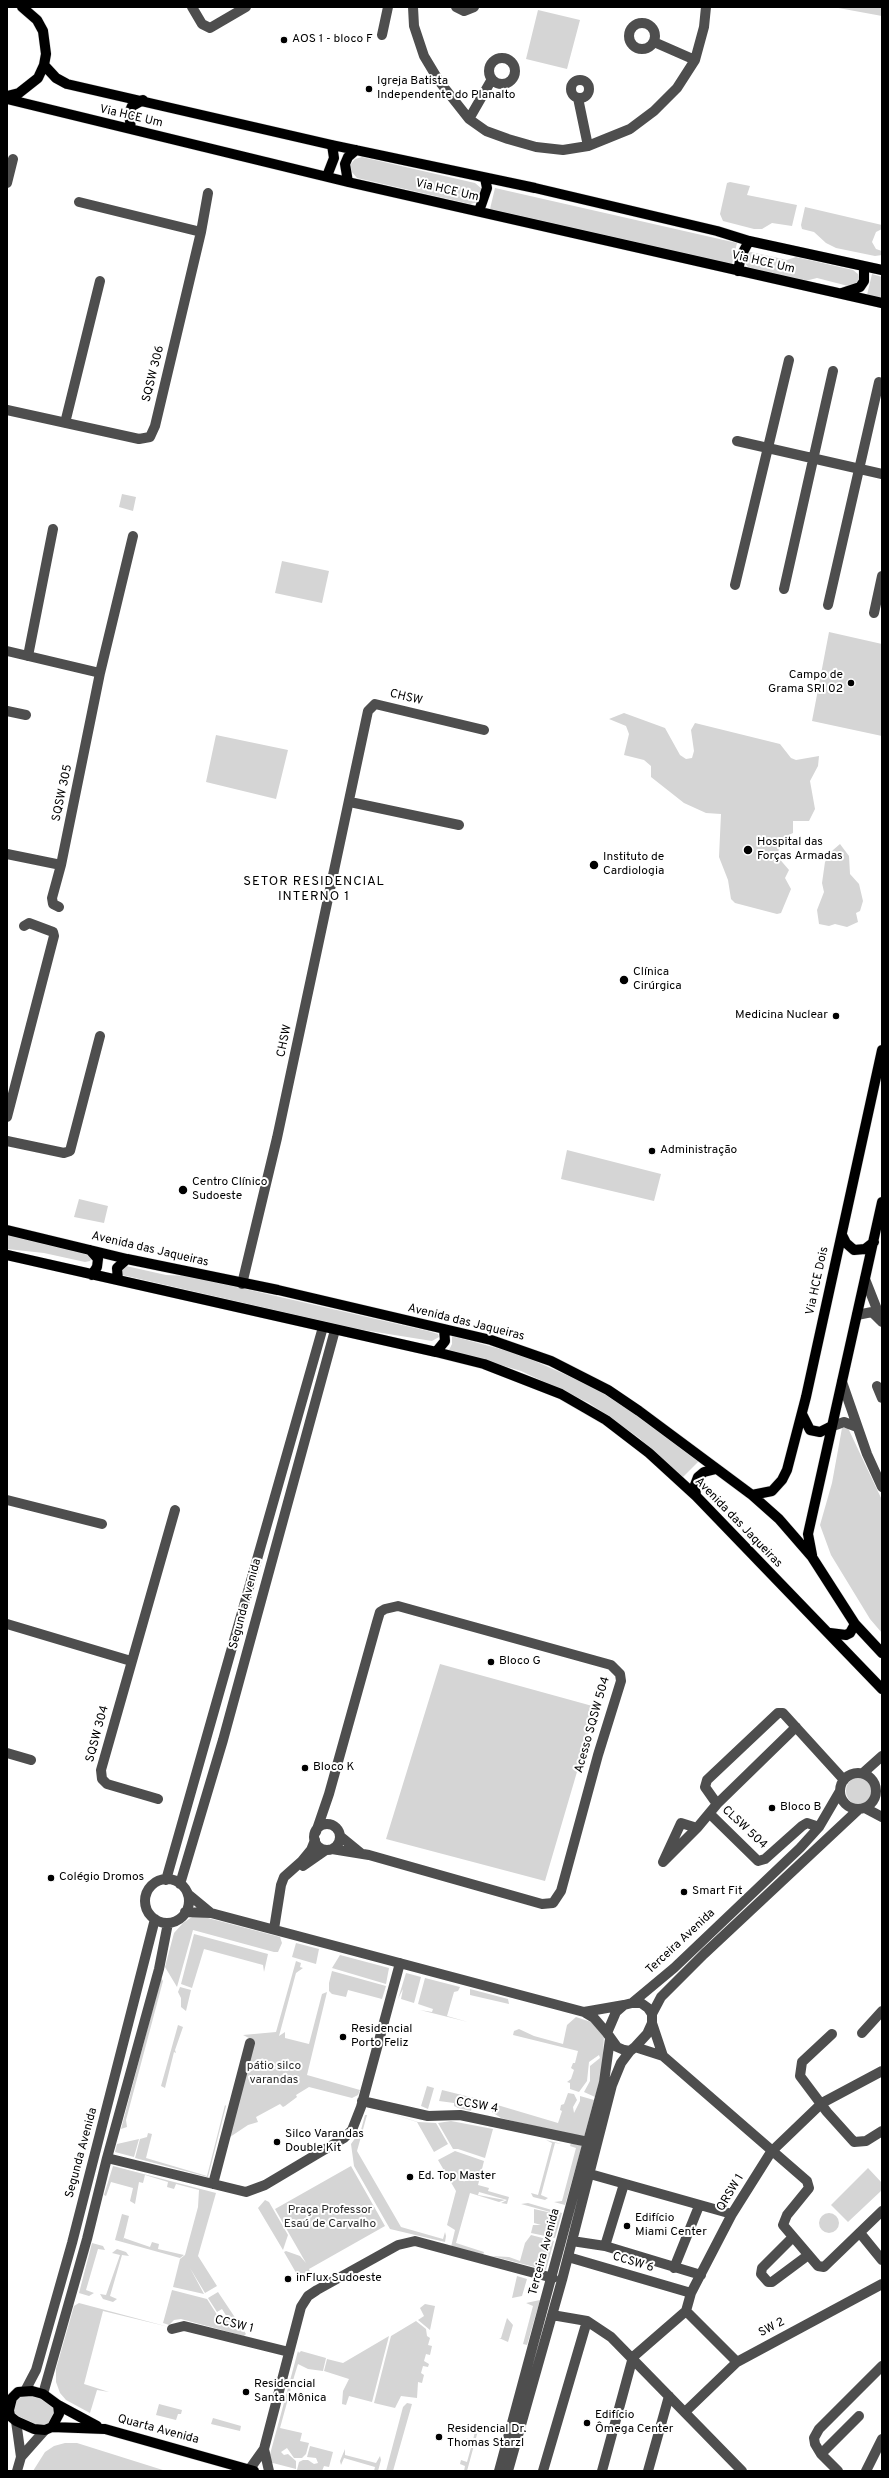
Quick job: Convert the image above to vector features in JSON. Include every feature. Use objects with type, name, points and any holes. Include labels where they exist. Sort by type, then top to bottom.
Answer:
[{"type":"main road","name":"Via HCE Um","points":[[7,98],[29,87],[38,78],[44,65],[46,43],[43,31],[37,20],[22,7]]},
{"type":"main road","name":"Via HCE Um","points":[[44,65],[56,78],[67,84],[143,100],[332,145],[485,178],[695,226],[749,241],[882,270]]},
{"type":"main road","name":"Via HCE Um","points":[[7,98],[348,182],[882,303]]},
{"type":"main road","points":[[131,129],[129,113],[132,106],[143,100]]},
{"type":"main road","points":[[327,176],[334,158],[332,145]]},
{"type":"main road","points":[[348,182],[345,164],[348,157],[356,150]]},
{"type":"main road","points":[[479,211],[487,188],[485,178]]},
{"type":"main road","points":[[738,270],[741,256],[749,241]]},
{"type":"main road","points":[[834,293],[853,290],[860,287],[864,281],[864,267]]},
{"type":"main road","name":"Via HCE Dois","points":[[752,1495],[769,1493],[782,1480],[802,1414],[882,1050]]},
{"type":"main road","points":[[812,1557],[808,1534],[830,1427],[842,1382],[882,1202]]},
{"type":"main road","name":"Avenida das Jaqueiras","points":[[7,1230],[127,1259],[242,1284],[278,1290],[444,1329],[513,1346],[551,1362],[608,1390],[752,1495],[779,1519],[812,1557],[855,1624],[882,1653]]},
{"type":"main road","points":[[842,1234],[846,1243],[854,1250],[866,1249],[874,1242]]},
{"type":"main road","points":[[90,1250],[98,1259],[97,1267],[92,1275]]},
{"type":"main road","name":"Avenida das Jaqueiras","points":[[7,1255],[484,1364],[518,1376],[583,1405],[649,1453],[696,1496],[830,1633],[882,1689]]},
{"type":"main road","points":[[118,1280],[117,1268],[127,1259]]},
{"type":"main road","points":[[436,1352],[445,1341],[444,1329]]},
{"type":"main road","points":[[802,1414],[810,1430],[820,1432],[830,1427]]},
{"type":"main road","points":[[696,1496],[694,1485],[698,1477],[704,1472],[716,1469]]},
{"type":"main road","points":[[830,1633],[846,1635],[850,1633],[855,1624]]},
{"type":"main road","points":[[7,2394],[22,2392],[43,2394],[58,2406],[59,2414],[49,2428],[34,2429],[11,2417],[10,2402],[22,2392]]},
{"type":"main road","name":"Quarta Avenida","points":[[58,2406],[105,2429],[251,2470]]},
{"type":"main road","name":"Quarta Avenida","points":[[49,2428],[105,2429]]},
{"type":"street","points":[[192,7],[202,24],[210,28],[246,7]]},
{"type":"street","points":[[382,35],[388,7]]},
{"type":"street","points":[[413,7],[414,26],[424,56],[439,81],[469,119],[486,131],[536,147],[563,150],[588,146],[630,129],[654,111],[677,88],[695,60],[704,27],[706,7]]},
{"type":"street","points":[[456,7],[464,12],[474,7]]},
{"type":"street","points":[[654,42],[695,60]]},
{"type":"street","points":[[469,119],[492,79]]},
{"type":"street","points":[[578,98],[588,146]]},
{"type":"street","points":[[7,183],[13,159]]},
{"type":"street","name":"SQSW 306","points":[[7,410],[139,439],[147,438],[152,434],[208,193]]},
{"type":"street","points":[[79,202],[200,232]]},
{"type":"street","points":[[65,423],[100,281]]},
{"type":"street","points":[[735,585],[789,360]]},
{"type":"street","points":[[784,589],[812,458],[833,371]]},
{"type":"street","points":[[828,605],[857,468],[879,382]]},
{"type":"street","points":[[737,441],[882,474]]},
{"type":"street","points":[[28,656],[53,529]]},
{"type":"street","name":"SQSW 305","points":[[59,907],[53,904],[52,898],[61,865],[100,673],[133,536]]},
{"type":"street","points":[[874,613],[882,576]]},
{"type":"street","points":[[7,651],[100,673]]},
{"type":"street","name":"CHSW","points":[[242,1284],[277,1138],[350,802],[368,711],[373,704],[484,730]]},
{"type":"street","points":[[7,711],[26,715]]},
{"type":"street","points":[[350,802],[459,825]]},
{"type":"street","points":[[7,854],[61,865]]},
{"type":"street","points":[[7,1117],[54,936],[52,932],[29,924],[24,926]]},
{"type":"street","points":[[7,1141],[64,1153],[70,1151],[100,1036]]},
{"type":"street","points":[[865,1279],[882,1322]]},
{"type":"street","points":[[857,1315],[872,1312],[882,1322]]},
{"type":"street","name":"Segunda Avenida","points":[[166,1880],[323,1327]]},
{"type":"street","name":"Segunda Avenida","points":[[180,1884],[224,1740],[335,1330]]},
{"type":"street","points":[[842,1382],[857,1427],[878,1470],[882,1487]]},
{"type":"street","points":[[877,1386],[882,1398]]},
{"type":"street","points":[[830,1427],[844,1422],[857,1427]]},
{"type":"street","points":[[7,1500],[102,1524]]},
{"type":"street","name":"SQSW 304","points":[[158,1798],[113,1786],[104,1781],[101,1775],[131,1661],[175,1510]]},
{"type":"street","name":"Acesso SQSW 504","points":[[274,1930],[280,1895],[284,1877],[302,1861],[311,1850],[329,1794],[380,1612],[391,1606],[398,1606],[611,1665],[620,1674],[621,1681],[598,1755],[561,1891],[554,1902],[542,1904],[363,1855],[329,1849],[291,1876],[280,1895]]},
{"type":"street","points":[[7,1624],[131,1661]]},
{"type":"street","name":"CLSW 504","points":[[697,1828],[717,1804],[796,1727],[783,1713],[776,1714],[707,1780],[705,1787],[717,1804]]},
{"type":"street","points":[[796,1727],[844,1780]]},
{"type":"street","points":[[7,1753],[31,1760]]},
{"type":"street","points":[[863,1773],[882,1756]]},
{"type":"street","points":[[862,1809],[870,1805],[876,1796],[879,1782],[869,1775],[863,1773],[853,1773],[844,1780],[840,1792],[845,1803],[882,1818]]},
{"type":"street","name":"Terceira Avenida","points":[[628,2004],[674,1968],[800,1848],[819,1826],[840,1792]]},
{"type":"street","name":"Acesso SQSW 504","points":[[329,1794],[329,1813],[338,1833],[363,1855]]},
{"type":"street","points":[[876,1796],[882,1811]]},
{"type":"street","name":"Terceira Avenida","points":[[652,2019],[661,1997],[862,1809]]},
{"type":"street","name":"CLSW 504","points":[[710,1814],[758,1860],[765,1859],[807,1823],[819,1826]]},
{"type":"street","points":[[326,1825],[338,1833],[337,1845],[329,1849],[319,1847],[315,1836],[326,1825]]},
{"type":"street","points":[[188,1894],[188,1907],[177,1921],[168,1923],[155,1919],[146,1906],[146,1895],[156,1882],[166,1880],[180,1884],[188,1894],[211,1913]]},
{"type":"street","points":[[185,1912],[211,1913],[584,2012],[594,2018],[617,2047],[664,2056],[771,2152],[807,2181],[810,2188],[787,2216],[783,2225],[807,2256],[818,2266],[824,2267],[882,2211]]},
{"type":"street","name":"Segunda Avenida","points":[[22,2392],[36,2370],[72,2243],[155,1919]]},
{"type":"street","points":[[43,2394],[88,2239],[107,2158],[159,1969],[168,1923]]},
{"type":"street","points":[[107,2158],[246,2192],[265,2185],[346,2136],[356,2122],[400,1963]]},
{"type":"street","points":[[584,2012],[641,2003],[652,2019],[664,2056]]},
{"type":"street","points":[[609,2036],[616,2012],[628,2004]]},
{"type":"street","points":[[862,2032],[882,2011]]},
{"type":"street","points":[[633,2049],[647,2034],[652,2019]]},
{"type":"street","points":[[832,2034],[802,2062],[800,2076],[804,2083],[822,2103],[827,2112],[854,2142],[866,2141],[882,2131]]},
{"type":"street","name":"Terceira Avenida","points":[[499,2471],[553,2278],[604,2082],[609,2036]]},
{"type":"street","points":[[213,2184],[250,2043]]},
{"type":"street","name":"Terceira Avenida","points":[[508,2471],[568,2257],[612,2085],[621,2063],[633,2049]]},
{"type":"street","name":"QRSW 1","points":[[686,2311],[692,2293],[732,2214],[771,2152],[822,2103],[882,2071]]},
{"type":"street","name":"CCSW 4","points":[[362,2101],[428,2116],[460,2115],[588,2142]]},
{"type":"street","points":[[590,2174],[732,2214]]},
{"type":"street","points":[[605,2246],[624,2184]]},
{"type":"street","points":[[674,2268],[700,2206]]},
{"type":"street","points":[[860,2233],[882,2260]]},
{"type":"street","points":[[792,2238],[762,2268],[761,2274],[768,2282],[774,2281],[807,2256]]},
{"type":"street","name":"CCSW 6","points":[[572,2241],[605,2246],[701,2275]]},
{"type":"street","points":[[251,2470],[264,2449],[301,2307],[308,2296],[398,2245],[406,2242],[426,2243],[553,2278]]},
{"type":"street","name":"CCSW 6","points":[[568,2257],[692,2293]]},
{"type":"street","name":"SW 2","points":[[685,2412],[737,2362],[882,2284]]},
{"type":"street","points":[[602,2471],[633,2357],[686,2311],[737,2362]]},
{"type":"street","points":[[552,2315],[587,2322],[611,2337],[633,2357],[742,2471]]},
{"type":"street","points":[[544,2471],[587,2322]]},
{"type":"street","name":"CCSW 1","points":[[172,2329],[184,2326],[289,2352]]},
{"type":"street","points":[[833,2469],[821,2454],[815,2444],[814,2438],[819,2429],[882,2366]]},
{"type":"street","points":[[648,2471],[669,2396]]},
{"type":"street","points":[[821,2454],[859,2416]]},
{"type":"street","points":[[11,2417],[21,2457]]},
{"type":"street","points":[[17,2471],[21,2457],[49,2428]]},
{"type":"street","points":[[866,2471],[882,2439]]},
{"type":"street","points":[[264,2449],[269,2471]]},
{"type":"green space","points":[[833,7],[882,7],[882,16]]},
{"type":"green space","points":[[538,10],[580,20],[567,69],[526,59]]},
{"type":"green space","points":[[362,157],[475,183],[482,189],[479,202],[470,204],[357,178],[351,171],[351,164],[355,159]]},
{"type":"green space","points":[[730,182],[750,186],[747,195],[797,205],[792,226],[772,223],[762,229],[754,229],[723,221],[720,214],[727,183]]},
{"type":"green space","points":[[495,188],[737,243],[732,264],[490,209]]},
{"type":"green space","points":[[805,207],[882,225],[882,229],[876,232],[872,242],[876,249],[882,251],[882,255],[875,256],[836,248],[826,243],[814,232],[802,229],[801,225]]},
{"type":"green space","points":[[751,252],[787,260],[796,257],[853,270],[858,274],[860,280],[852,287],[817,278],[805,281],[762,271],[748,267],[745,263],[746,254]]},
{"type":"green space","points":[[872,274],[882,277],[882,299],[867,295]]},
{"type":"green space","points":[[122,494],[136,497],[133,511],[119,507]]},
{"type":"green space","points":[[282,561],[329,571],[322,603],[275,593]]},
{"type":"green space","name":"Campo de Grama SRI 02","points":[[829,632],[882,644],[882,736],[812,721]]},
{"type":"green space","points":[[624,713],[665,728],[680,755],[686,759],[692,758],[694,751],[691,730],[695,723],[780,744],[791,758],[796,760],[819,756],[818,766],[810,781],[815,809],[809,821],[793,821],[793,833],[782,838],[777,856],[789,870],[785,878],[791,889],[781,913],[777,914],[735,903],[731,899],[728,880],[719,857],[721,814],[706,813],[684,803],[651,777],[651,766],[644,760],[624,755],[629,734],[626,726],[609,719]]},
{"type":"green space","points":[[216,735],[288,750],[276,799],[206,782]]},
{"type":"green space","points":[[840,844],[849,856],[850,874],[859,884],[863,901],[860,911],[856,913],[858,922],[847,927],[835,924],[829,926],[819,924],[817,910],[824,892],[822,883],[825,862],[833,850]]},
{"type":"green space","points":[[567,1150],[661,1174],[654,1201],[561,1179]]},
{"type":"green space","points":[[79,1199],[108,1206],[104,1223],[74,1217]]},
{"type":"green space","points":[[7,1234],[90,1253],[92,1258],[90,1261],[85,1262],[44,1253],[7,1249]]},
{"type":"green space","points":[[126,1266],[166,1275],[189,1276],[428,1331],[438,1334],[439,1337],[432,1341],[357,1329],[122,1275],[120,1268]]},
{"type":"green space","points":[[452,1336],[519,1354],[589,1385],[628,1408],[699,1461],[682,1478],[639,1438],[589,1403],[521,1371],[449,1350],[452,1344]]},
{"type":"green space","points":[[842,1428],[848,1428],[882,1500],[882,1633],[870,1619],[831,1555],[820,1525],[832,1483]]},
{"type":"green space","points":[[440,1664],[596,1707],[545,1881],[386,1839]]},
{"type":"green space","points":[[860,1777],[870,1781],[874,1791],[870,1801],[860,1805],[850,1801],[846,1791],[850,1781]]},
{"type":"green space","points":[[192,1917],[204,1917],[280,1937],[282,1943],[278,1952],[274,1952],[193,1930],[177,1987],[165,1967],[174,1933],[183,1923]]},
{"type":"green space","points":[[194,1934],[268,1954],[264,1972],[263,1965],[204,1949],[192,1988],[181,1984]]},
{"type":"green space","points":[[296,1943],[319,1949],[316,1964],[292,1957]]},
{"type":"green space","points":[[340,1955],[389,1968],[386,1984],[332,1968]]},
{"type":"green space","name":"pátio silco varandas","points":[[296,1961],[301,1963],[300,1967],[303,1968],[296,1973],[279,2036],[285,2032],[285,2038],[309,2044],[322,1994],[327,1992],[307,2075],[360,2090],[358,2095],[352,2098],[309,2087],[296,2095],[297,2097],[285,2106],[283,2107],[280,2104],[256,2117],[258,2122],[248,2125],[230,2137],[253,2040],[243,2035],[276,2032]]},
{"type":"green space","points":[[332,1971],[386,1986],[382,1999],[348,1990],[346,1997],[332,1994],[329,1991],[329,1983]]},
{"type":"green space","points":[[406,1973],[421,1977],[414,2003],[401,1999],[403,1989],[398,1999]]},
{"type":"green space","points":[[161,1978],[163,1981],[126,2120],[127,2127],[121,2129]]},
{"type":"green space","points":[[425,1978],[460,1987],[458,1991],[454,1992],[447,2016],[468,2022],[420,2010],[432,2012],[433,2009],[418,2004]]},
{"type":"green space","points":[[180,1987],[191,1990],[186,2011],[181,2007],[181,1998],[178,1992]]},
{"type":"green space","points":[[470,1989],[508,1999],[509,2004],[470,1995]]},
{"type":"green space","points":[[576,2017],[591,2022],[604,2036],[602,2071],[595,2097],[584,2092],[590,2081],[590,2066],[600,2058],[599,2055],[589,2062],[587,2081],[579,2092],[570,2089],[570,2083],[567,2082],[571,2079],[574,2070],[571,2068],[573,2063],[575,2063],[578,2051],[513,2035],[514,2031],[519,2029],[534,2036],[563,2044],[567,2025]]},
{"type":"green space","points":[[178,2025],[183,2027],[175,2050],[176,2053],[174,2052],[165,2088],[161,2086]]},
{"type":"green space","points":[[427,2086],[434,2088],[428,2109],[421,2106]]},
{"type":"green space","points":[[442,2090],[474,2098],[471,2111],[458,2108],[454,2106],[454,2103],[439,2101]]},
{"type":"green space","points":[[568,2093],[574,2094],[577,2100],[573,2107],[574,2113],[580,2101],[580,2096],[594,2100],[584,2137],[501,2118],[492,2112],[494,2104],[558,2123],[562,2111],[560,2110],[561,2105],[564,2104]]},
{"type":"green space","points":[[225,2105],[226,2106],[208,2177],[135,2158],[140,2139],[147,2137],[148,2133],[152,2134],[146,2158],[207,2176]]},
{"type":"green space","points":[[383,2111],[418,2122],[436,2123],[448,2144],[434,2152],[417,2122]]},
{"type":"green space","points":[[365,2115],[367,2115],[357,2151],[401,2227],[443,2239],[445,2232],[445,2242],[390,2229],[354,2166],[351,2144],[361,2130]]},
{"type":"green space","points":[[451,2121],[493,2129],[485,2158],[458,2149],[453,2149],[438,2123]]},
{"type":"green space","points":[[139,2139],[134,2157],[115,2152],[117,2144]]},
{"type":"green space","points":[[546,2140],[562,2144],[555,2143],[541,2195],[548,2198],[545,2200],[533,2197],[531,2193],[538,2195],[552,2143]]},
{"type":"green space","points":[[571,2143],[582,2146],[565,2205],[554,2202],[562,2201],[576,2148],[570,2146]]},
{"type":"green space","points":[[455,2151],[484,2161],[478,2185],[489,2188],[488,2191],[509,2197],[507,2204],[501,2203],[507,2200],[479,2192],[478,2195],[505,2200],[499,2202],[470,2193],[456,2243],[484,2252],[483,2255],[451,2247],[455,2230],[447,2225],[456,2191],[438,2160]]},
{"type":"green space","points":[[113,2166],[216,2193],[198,2256],[217,2286],[205,2293],[190,2268],[204,2294],[173,2287],[180,2259],[185,2255],[198,2207],[199,2190],[176,2184],[174,2189],[167,2187],[168,2182],[145,2175],[143,2183],[139,2182],[135,2204],[130,2201],[133,2188],[111,2182],[106,2196],[104,2195]]},
{"type":"green space","name":"Praça Professor Esaú de Carvalho","points":[[351,2166],[385,2226],[309,2269],[311,2274],[308,2283],[302,2283],[284,2252],[286,2251],[300,2256],[306,2263],[275,2209]]},
{"type":"green space","points":[[868,2168],[882,2183],[882,2190],[848,2222],[831,2205]]},
{"type":"green space","points":[[265,2200],[269,2202],[288,2235],[283,2250],[258,2208]]},
{"type":"green space","points":[[528,2203],[562,2213],[555,2238],[531,2233],[533,2225],[541,2225],[534,2223],[534,2209],[561,2215],[521,2204]]},
{"type":"green space","points":[[825,2213],[833,2213],[839,2219],[839,2227],[833,2233],[825,2233],[819,2227],[819,2219]]},
{"type":"green space","points":[[122,2214],[129,2216],[123,2241],[124,2238],[150,2247],[152,2242],[159,2244],[158,2249],[184,2255],[180,2258],[115,2240]]},
{"type":"green space","points":[[531,2235],[554,2241],[546,2270],[492,2256],[509,2257],[520,2261],[525,2243]]},
{"type":"green space","points":[[92,2243],[103,2246],[105,2250],[98,2249],[86,2290],[94,2293],[89,2296],[79,2293]]},
{"type":"green space","points":[[117,2249],[126,2252],[129,2256],[122,2255],[110,2296],[117,2299],[113,2302],[103,2299],[100,2294],[106,2295],[120,2255],[112,2253]]},
{"type":"green space","points":[[517,2276],[527,2279],[522,2296],[512,2298]]},
{"type":"green space","points":[[172,2290],[207,2299],[221,2321],[227,2317],[222,2309],[217,2312],[208,2298],[218,2292],[246,2334],[244,2336],[181,2319],[174,2320],[169,2325],[163,2323]]},
{"type":"green space","points":[[540,2300],[527,2345],[523,2344],[533,2306],[526,2303]]},
{"type":"green space","points":[[79,2303],[169,2327],[103,2311],[84,2384],[109,2392],[97,2390],[90,2413],[66,2400],[60,2393],[56,2382],[56,2369],[74,2306]]},
{"type":"green space","points":[[425,2304],[435,2306],[430,2330],[418,2320],[424,2316],[420,2308]]},
{"type":"green space","points":[[507,2318],[513,2325],[508,2342],[499,2338],[501,2338]]},
{"type":"green space","points":[[416,2321],[426,2329],[427,2336],[430,2338],[428,2345],[432,2346],[430,2355],[426,2354],[424,2361],[429,2364],[428,2367],[423,2366],[421,2373],[424,2375],[422,2383],[418,2382],[417,2398],[401,2396],[395,2408],[374,2403],[391,2336]]},
{"type":"green space","points":[[389,2336],[372,2402],[349,2396],[346,2405],[342,2404],[343,2391],[349,2379],[324,2371],[327,2359],[343,2363]]},
{"type":"green space","points":[[298,2351],[299,2353],[301,2351],[326,2358],[323,2371],[308,2369],[298,2364],[280,2428],[302,2433],[300,2441],[309,2443],[306,2454],[302,2458],[294,2458],[287,2448],[281,2452],[284,2455],[288,2454],[296,2461],[296,2469],[269,2462],[269,2458]]},
{"type":"green space","points":[[36,2394],[48,2399],[56,2411],[47,2425],[28,2424],[13,2414],[13,2405],[19,2397]]},
{"type":"green space","points":[[407,2403],[412,2404],[393,2471],[386,2471],[403,2407]]},
{"type":"green space","points":[[159,2404],[182,2410],[181,2414],[178,2414],[176,2420],[156,2415]]},
{"type":"green space","points":[[213,2418],[241,2426],[240,2431],[211,2424]]},
{"type":"green space","points":[[477,2423],[479,2427],[467,2471],[464,2471],[465,2466],[460,2464],[461,2460],[467,2462],[472,2444],[466,2442],[467,2438],[473,2440]]},
{"type":"green space","points":[[65,2443],[77,2443],[166,2471],[33,2471],[45,2452],[54,2446]]},
{"type":"green space","points":[[310,2446],[333,2452],[329,2467],[324,2466],[322,2471],[297,2470],[299,2462],[303,2460],[308,2460],[314,2464],[318,2463],[316,2458],[307,2457]]},
{"type":"green space","points":[[345,2449],[345,2455],[376,2463],[380,2456],[381,2460],[378,2471],[374,2471],[375,2467],[344,2458],[341,2465],[340,2461]]},
{"type":"place","name":"AOS 1 - bloco F","points":[[284,40]]},
{"type":"place","name":"Igreja Batista Independente do Planalto","points":[[369,89]]},
{"type":"place","name":"Campo de Grama SRI 02","points":[[851,683]]},
{"type":"place","name":"Hospital das Forças Armadas","points":[[748,850]]},
{"type":"place","name":"Instituto de Cardiologia","points":[[594,865]]},
{"type":"place","name":"Clínica Cirúrgica","points":[[624,980]]},
{"type":"place","name":"Medicina Nuclear","points":[[836,1016]]},
{"type":"place","name":"Administração","points":[[652,1151]]},
{"type":"place","name":"Centro Clínico Sudoeste","points":[[183,1190]]},
{"type":"place","name":"Bloco G","points":[[491,1662]]},
{"type":"place","name":"Bloco K","points":[[305,1768]]},
{"type":"place","name":"Bloco B","points":[[772,1808]]},
{"type":"place","name":"Colégio Dromos","points":[[51,1878]]},
{"type":"place","name":"Smart Fit","points":[[684,1892]]},
{"type":"place","name":"Residencial Porto Feliz","points":[[343,2037]]},
{"type":"place","name":"Silco Varandas Double Kit","points":[[277,2142]]},
{"type":"place","name":"Ed. Top Master","points":[[410,2177]]},
{"type":"place","name":"Edifício Miami Center","points":[[627,2226]]},
{"type":"place","name":"inFlux Sudoeste","points":[[288,2279]]},
{"type":"place","name":"Residencial Santa Mônica","points":[[246,2392]]},
{"type":"place","name":"Edifício Ômega Center","points":[[587,2423]]},
{"type":"place","name":"Residencial Dr. Thomas Starzl","points":[[439,2437]]},
{"type":"district","name":"SETOR RESIDENCIAL INTERNO 1","points":[[314,890]]}]
